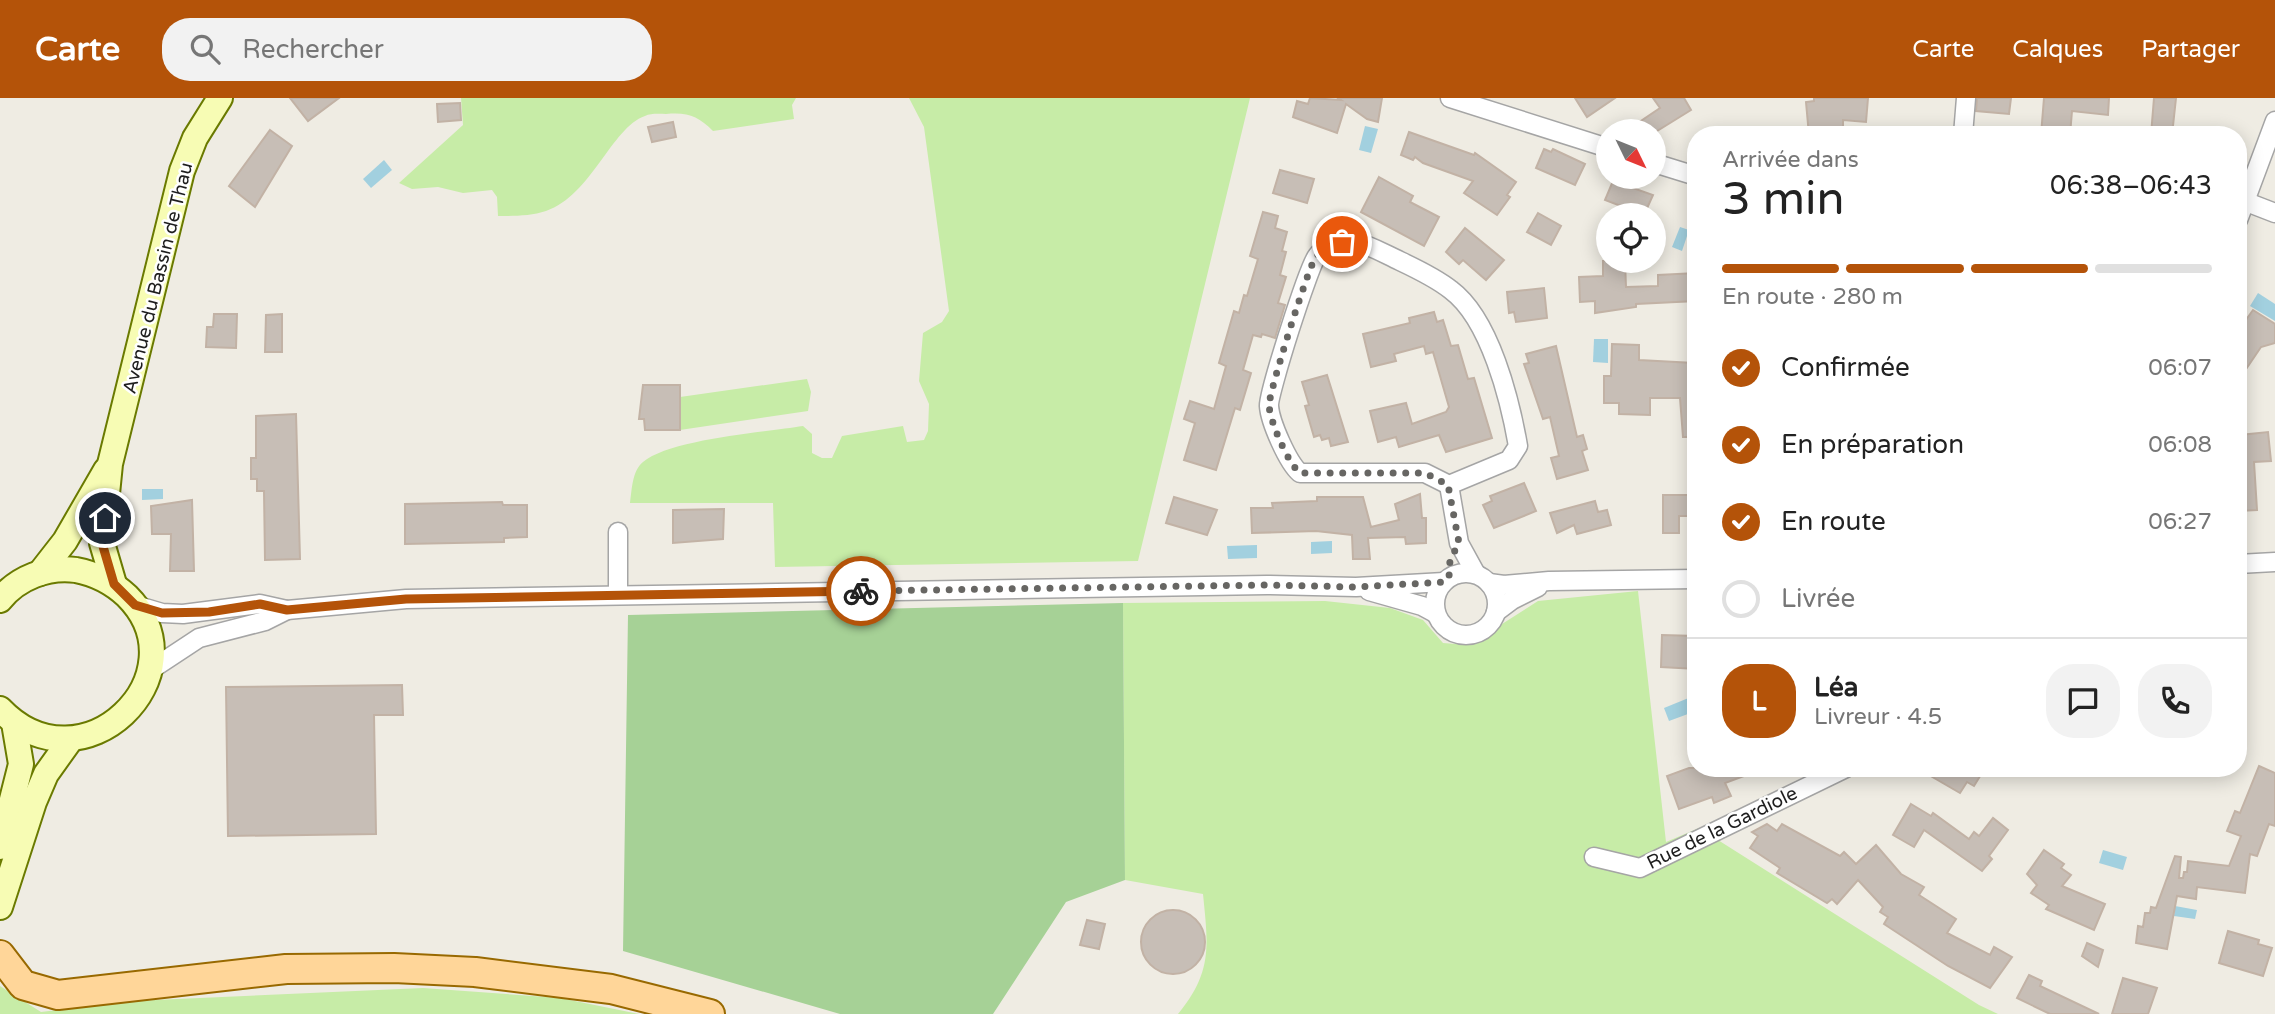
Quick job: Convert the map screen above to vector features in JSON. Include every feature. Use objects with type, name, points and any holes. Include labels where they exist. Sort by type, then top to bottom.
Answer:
[{"type":"main road","name":"Avenue du Bassin de Thau","points":[[114,584],[102,543],[110,464],[182,171],[195,138],[219,98]]},
{"type":"main road","name":"Avenue du Bassin de Thau","points":[[40,573],[65,541],[110,464]]},
{"type":"main road","points":[[0,600],[19,583],[40,573],[66,569],[91,573],[114,584],[135,605],[148,637],[149,671],[142,692],[130,710],[113,725],[93,735],[71,739],[41,736],[7,716]]},
{"type":"main road","points":[[0,847],[21,764],[7,716]]},
{"type":"main road","points":[[0,908],[46,774],[71,739]]},
{"type":"main road","points":[[0,955],[23,985],[58,995],[286,969],[394,968],[475,972],[611,989],[710,1014]]},
{"type":"street","points":[[1450,98],[1596,144]]},
{"type":"street","points":[[1964,126],[1966,98]]},
{"type":"street","points":[[2247,193],[2275,121]]},
{"type":"street","points":[[1666,167],[1687,173]]},
{"type":"street","points":[[2247,202],[2275,213]]},
{"type":"street","points":[[1350,240],[1363,243],[1423,272],[1452,290],[1483,328],[1514,419],[1518,446],[1509,460],[1448,485],[1425,473],[1300,473],[1290,465],[1269,405],[1301,290],[1316,256],[1331,244],[1350,240]]},
{"type":"street","points":[[1448,485],[1459,543],[1498,602],[1496,612]]},
{"type":"street","points":[[618,532],[618,595]]},
{"type":"street","points":[[1459,543],[1450,560],[1446,580],[1435,596],[1436,613],[1447,630],[1466,636],[1485,629],[1496,612],[1512,600],[1549,581]]},
{"type":"street","points":[[2247,564],[2275,562]]},
{"type":"street","points":[[135,605],[162,613],[183,614],[260,604],[287,610],[406,599],[1267,585],[1356,587],[1446,580],[1458,574],[1504,585],[1549,581],[1687,579]]},
{"type":"street","points":[[1356,587],[1422,606],[1436,613]]},
{"type":"street","points":[[149,671],[198,638],[265,621],[287,610]]},
{"type":"street","name":"Rue de la Gardiole","points":[[1594,857],[1640,868],[1827,777]]},
{"type":"green space","points":[[461,98],[796,98],[792,105],[794,119],[713,131],[687,115],[647,115],[633,123],[622,134],[589,177],[562,203],[534,214],[498,216],[497,197],[492,190],[463,193],[438,187],[412,189],[399,183],[463,125]]},
{"type":"green space","points":[[909,98],[1250,98],[1138,561],[775,567],[773,503],[630,503],[635,475],[643,462],[656,454],[696,442],[803,426],[812,434],[812,453],[822,458],[832,458],[842,436],[903,426],[907,442],[924,440],[928,431],[929,404],[919,381],[923,333],[942,322],[949,311],[924,127]]},
{"type":"green space","points":[[807,379],[811,392],[808,411],[680,430],[680,397]]},
{"type":"green space","points":[[1638,591],[1666,842],[1699,828],[1979,1005],[1998,1014],[1178,1014],[1197,985],[1206,957],[1203,894],[1125,880],[1123,603],[1325,601],[1390,608],[1423,620],[1443,643],[1469,645],[1538,601]]},
{"type":"green space","points":[[1123,603],[1125,880],[1066,902],[993,1014],[840,1014],[623,951],[628,615]]},
{"type":"green space","points":[[0,986],[41,1012],[132,1001],[423,988],[560,998],[639,1014],[0,1014]]},
{"type":"water","points":[[1365,126],[1378,129],[1371,153],[1359,150]]},
{"type":"water","points":[[384,160],[392,170],[371,188],[363,179]]},
{"type":"water","points":[[1680,227],[1687,229],[1682,251],[1672,247]]},
{"type":"water","points":[[2258,293],[2275,304],[2275,321],[2250,306]]},
{"type":"water","points":[[1594,339],[1608,339],[1608,363],[1593,362]]},
{"type":"water","points":[[142,489],[163,489],[163,499],[142,500]]},
{"type":"water","points":[[1332,541],[1332,553],[1311,554],[1311,542]]},
{"type":"water","points":[[1257,545],[1257,558],[1228,559],[1227,546]]},
{"type":"water","points":[[1687,699],[1687,714],[1669,721],[1664,708]]},
{"type":"water","points":[[2103,850],[2127,857],[2123,870],[2099,863]]},
{"type":"water","points":[[2175,906],[2197,910],[2195,919],[2174,916]]},
{"type":"building","points":[[290,98],[339,98],[308,121]]},
{"type":"building","points":[[1310,98],[1382,98],[1378,122],[1367,119],[1346,104],[1337,133],[1293,117],[1297,101],[1308,104]]},
{"type":"building","points":[[1575,98],[1615,98],[1587,117]]},
{"type":"building","points":[[1653,98],[1684,98],[1691,110],[1666,125],[1666,119],[1644,119],[1660,108]]},
{"type":"building","points":[[1814,98],[1868,98],[1866,122],[1843,120],[1843,126],[1808,126],[1806,102],[1814,101]]},
{"type":"building","points":[[1977,98],[2011,98],[2009,114],[1976,111]]},
{"type":"building","points":[[2044,98],[2109,98],[2108,115],[2072,111],[2071,126],[2042,126]]},
{"type":"building","points":[[2154,98],[2176,98],[2173,126],[2152,126]]},
{"type":"building","points":[[460,103],[461,120],[438,122],[437,104]]},
{"type":"building","points":[[673,122],[676,137],[652,142],[648,127]]},
{"type":"building","points":[[270,130],[292,146],[255,207],[229,186]]},
{"type":"building","points":[[1409,132],[1474,155],[1475,153],[1516,182],[1507,195],[1510,197],[1497,215],[1464,193],[1473,181],[1423,163],[1415,157],[1413,160],[1401,155]]},
{"type":"building","points":[[1544,149],[1551,152],[1553,149],[1585,164],[1575,185],[1536,168]]},
{"type":"building","points":[[1280,170],[1314,179],[1307,203],[1273,193]]},
{"type":"building","points":[[1379,177],[1413,196],[1410,202],[1439,217],[1424,246],[1361,212]]},
{"type":"building","points":[[1610,189],[1636,189],[1653,195],[1649,203],[1613,203],[1605,200]]},
{"type":"building","points":[[1263,212],[1278,216],[1275,228],[1287,232],[1282,251],[1286,252],[1280,275],[1286,277],[1278,303],[1285,305],[1275,338],[1262,334],[1261,337],[1253,335],[1243,370],[1251,373],[1240,410],[1235,408],[1216,470],[1184,460],[1195,423],[1184,419],[1190,401],[1214,409],[1226,366],[1219,363],[1234,311],[1239,313],[1244,295],[1247,296],[1258,259],[1250,256]]},
{"type":"building","points":[[1538,213],[1561,226],[1551,245],[1527,232]]},
{"type":"building","points":[[1465,228],[1504,260],[1486,280],[1463,260],[1459,264],[1446,252]]},
{"type":"building","points":[[1625,273],[1626,287],[1658,286],[1658,275],[1687,273],[1687,301],[1636,304],[1636,307],[1595,313],[1595,301],[1580,302],[1579,277]]},
{"type":"building","points":[[1544,288],[1547,318],[1516,322],[1514,312],[1509,313],[1507,292]]},
{"type":"building","points":[[2253,310],[2275,324],[2275,343],[2261,347],[2247,368],[2247,318]]},
{"type":"building","points":[[1434,312],[1437,322],[1443,320],[1451,346],[1458,345],[1468,379],[1474,378],[1492,438],[1446,452],[1439,435],[1399,447],[1396,437],[1378,442],[1370,411],[1406,403],[1412,424],[1446,412],[1449,407],[1433,352],[1426,354],[1424,346],[1394,354],[1396,361],[1371,367],[1363,334],[1410,323],[1409,318]]},
{"type":"building","points":[[214,314],[237,314],[236,348],[206,347],[207,327],[213,327]]},
{"type":"building","points":[[282,314],[282,352],[265,352],[266,315]]},
{"type":"building","points":[[1612,344],[1639,345],[1639,360],[1687,363],[1687,437],[1683,437],[1680,398],[1650,398],[1650,415],[1619,414],[1619,403],[1604,403],[1604,376],[1611,376]]},
{"type":"building","points":[[1556,346],[1577,437],[1583,435],[1587,449],[1582,451],[1588,470],[1557,479],[1551,458],[1559,456],[1550,417],[1543,419],[1524,364],[1529,363],[1526,354]]},
{"type":"building","points":[[1327,375],[1348,442],[1331,446],[1329,438],[1322,440],[1320,435],[1314,437],[1305,406],[1309,405],[1302,382]]},
{"type":"building","points":[[643,385],[680,385],[680,430],[645,430],[644,419],[639,419]]},
{"type":"building","points":[[296,414],[300,559],[265,560],[264,491],[257,491],[257,479],[251,479],[251,458],[256,458],[256,416]]},
{"type":"building","points":[[2268,432],[2271,461],[2254,462],[2257,510],[2247,511],[2247,434]]},
{"type":"building","points":[[1524,483],[1536,511],[1494,528],[1483,505],[1492,501],[1490,496]]},
{"type":"building","points":[[1420,494],[1422,518],[1426,518],[1426,543],[1406,544],[1405,537],[1368,538],[1370,559],[1353,559],[1352,535],[1316,531],[1252,533],[1251,508],[1273,508],[1272,503],[1317,501],[1317,497],[1363,497],[1371,527],[1399,520],[1395,504]]},
{"type":"building","points":[[1663,495],[1687,495],[1687,516],[1679,516],[1679,533],[1663,533]]},
{"type":"building","points":[[1174,497],[1217,510],[1207,535],[1166,523]]},
{"type":"building","points":[[192,500],[194,571],[170,571],[171,534],[152,534],[151,506]]},
{"type":"building","points":[[1595,501],[1598,512],[1607,510],[1611,525],[1577,534],[1574,525],[1557,533],[1550,513]]},
{"type":"building","points":[[502,502],[503,505],[527,505],[527,537],[504,538],[504,542],[405,544],[405,504]]},
{"type":"building","points":[[724,509],[723,539],[673,543],[673,510]]},
{"type":"building","points":[[1662,635],[1687,636],[1687,668],[1661,667]]},
{"type":"building","points":[[402,685],[403,715],[374,715],[376,834],[228,836],[226,687]]},
{"type":"building","points":[[2259,766],[2275,773],[2275,826],[2269,824],[2257,856],[2250,854],[2245,893],[2197,887],[2196,899],[2177,896],[2167,949],[2136,943],[2138,926],[2143,927],[2145,913],[2150,913],[2151,907],[2156,908],[2175,856],[2181,857],[2179,878],[2183,878],[2184,872],[2187,872],[2188,861],[2229,866],[2241,836],[2227,831],[2235,811],[2240,813]]},
{"type":"building","points":[[1687,769],[1687,777],[1741,777],[1725,783],[1731,796],[1714,803],[1712,797],[1679,809],[1667,776]]},
{"type":"building","points":[[1932,777],[1980,777],[1974,786],[1967,782],[1960,793]]},
{"type":"building","points":[[1911,804],[1931,816],[1933,813],[1969,839],[1974,832],[1979,836],[1993,818],[2008,830],[1989,856],[1992,859],[1982,871],[1924,830],[1914,847],[1893,835]]},
{"type":"building","points":[[1767,824],[1777,831],[1782,824],[1840,856],[1844,852],[1856,864],[1876,845],[1901,874],[1924,887],[1919,895],[1956,919],[1947,933],[1990,955],[1994,947],[2012,957],[1990,988],[1948,966],[1884,924],[1888,917],[1880,912],[1883,907],[1858,880],[1837,904],[1832,899],[1827,903],[1777,873],[1780,868],[1750,848],[1758,836],[1752,832]]},
{"type":"building","points":[[2044,850],[2064,864],[2061,868],[2071,875],[2062,886],[2105,904],[2094,930],[2046,909],[2049,905],[2031,893],[2037,885],[2027,874]]},
{"type":"building","points":[[1173,910],[1191,916],[1199,924],[1205,942],[1199,960],[1191,968],[1173,974],[1155,968],[1147,960],[1141,942],[1147,924],[1155,916]]},
{"type":"building","points":[[1087,920],[1105,924],[1099,949],[1080,945]]},
{"type":"building","points":[[2228,931],[2259,940],[2258,944],[2272,948],[2263,976],[2219,963]]},
{"type":"building","points":[[2087,943],[2103,950],[2098,967],[2082,956]]},
{"type":"building","points":[[2029,975],[2042,981],[2040,986],[2099,1014],[2050,1014],[2017,998]]},
{"type":"building","points":[[2123,978],[2157,988],[2148,1014],[2112,1014]]},
{"type":"way so far","points":[[861,591],[1267,585],[1356,587],[1444,582],[1449,577],[1450,560],[1459,543],[1448,485],[1425,473],[1300,473],[1290,465],[1269,405],[1301,290],[1316,256],[1331,244],[1342,242]]},
{"type":"route","points":[[105,518],[102,543],[114,584],[135,605],[162,613],[209,612],[260,604],[287,610],[406,599],[861,591]]}]
